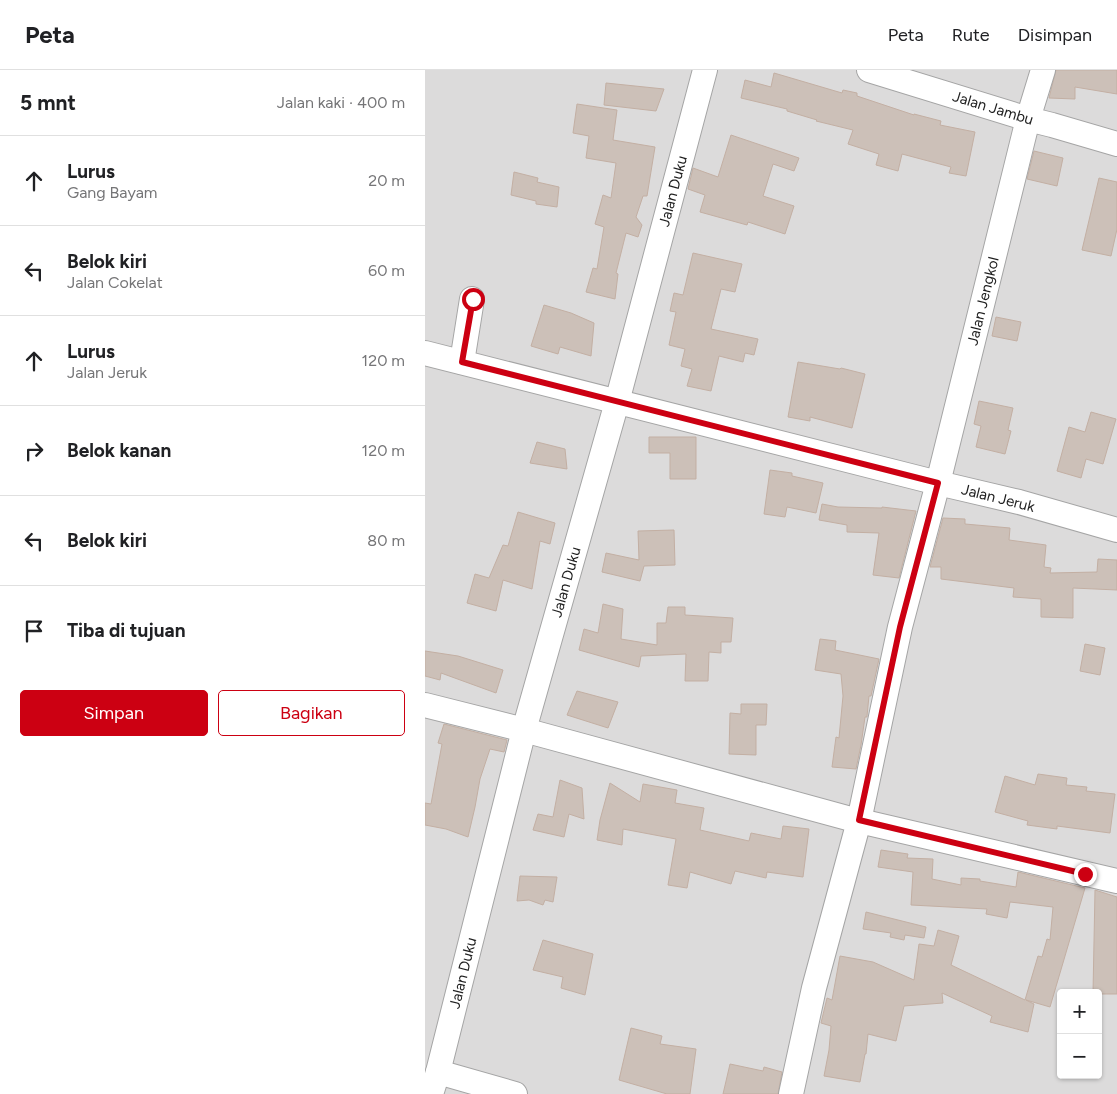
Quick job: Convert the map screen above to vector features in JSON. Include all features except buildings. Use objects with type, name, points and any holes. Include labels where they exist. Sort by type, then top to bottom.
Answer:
[{"type":"street","name":"Jalan Duku","points":[[435,1083],[524,730],[617,402],[705,70]]},
{"type":"street","name":"Jalan Jambu","points":[[869,70],[1028,120],[1117,144]]},
{"type":"street","name":"Jalan Jengkol","points":[[791,1094],[814,988],[859,820],[900,627],[938,483],[1028,120],[1043,70]]},
{"type":"street","points":[[462,362],[473,299]]},
{"type":"street","name":"Jalan Jeruk","points":[[425,353],[1019,502],[1117,530]]},
{"type":"street","points":[[425,705],[859,820],[1117,881]]},
{"type":"street","points":[[435,1083],[515,1094]]},
{"type":"shaded area","points":[[425,70],[1117,70],[1117,1094],[425,1094]]},
{"type":"route","points":[[473,299],[462,362],[938,483],[900,627],[859,820],[1085,874]]}]
